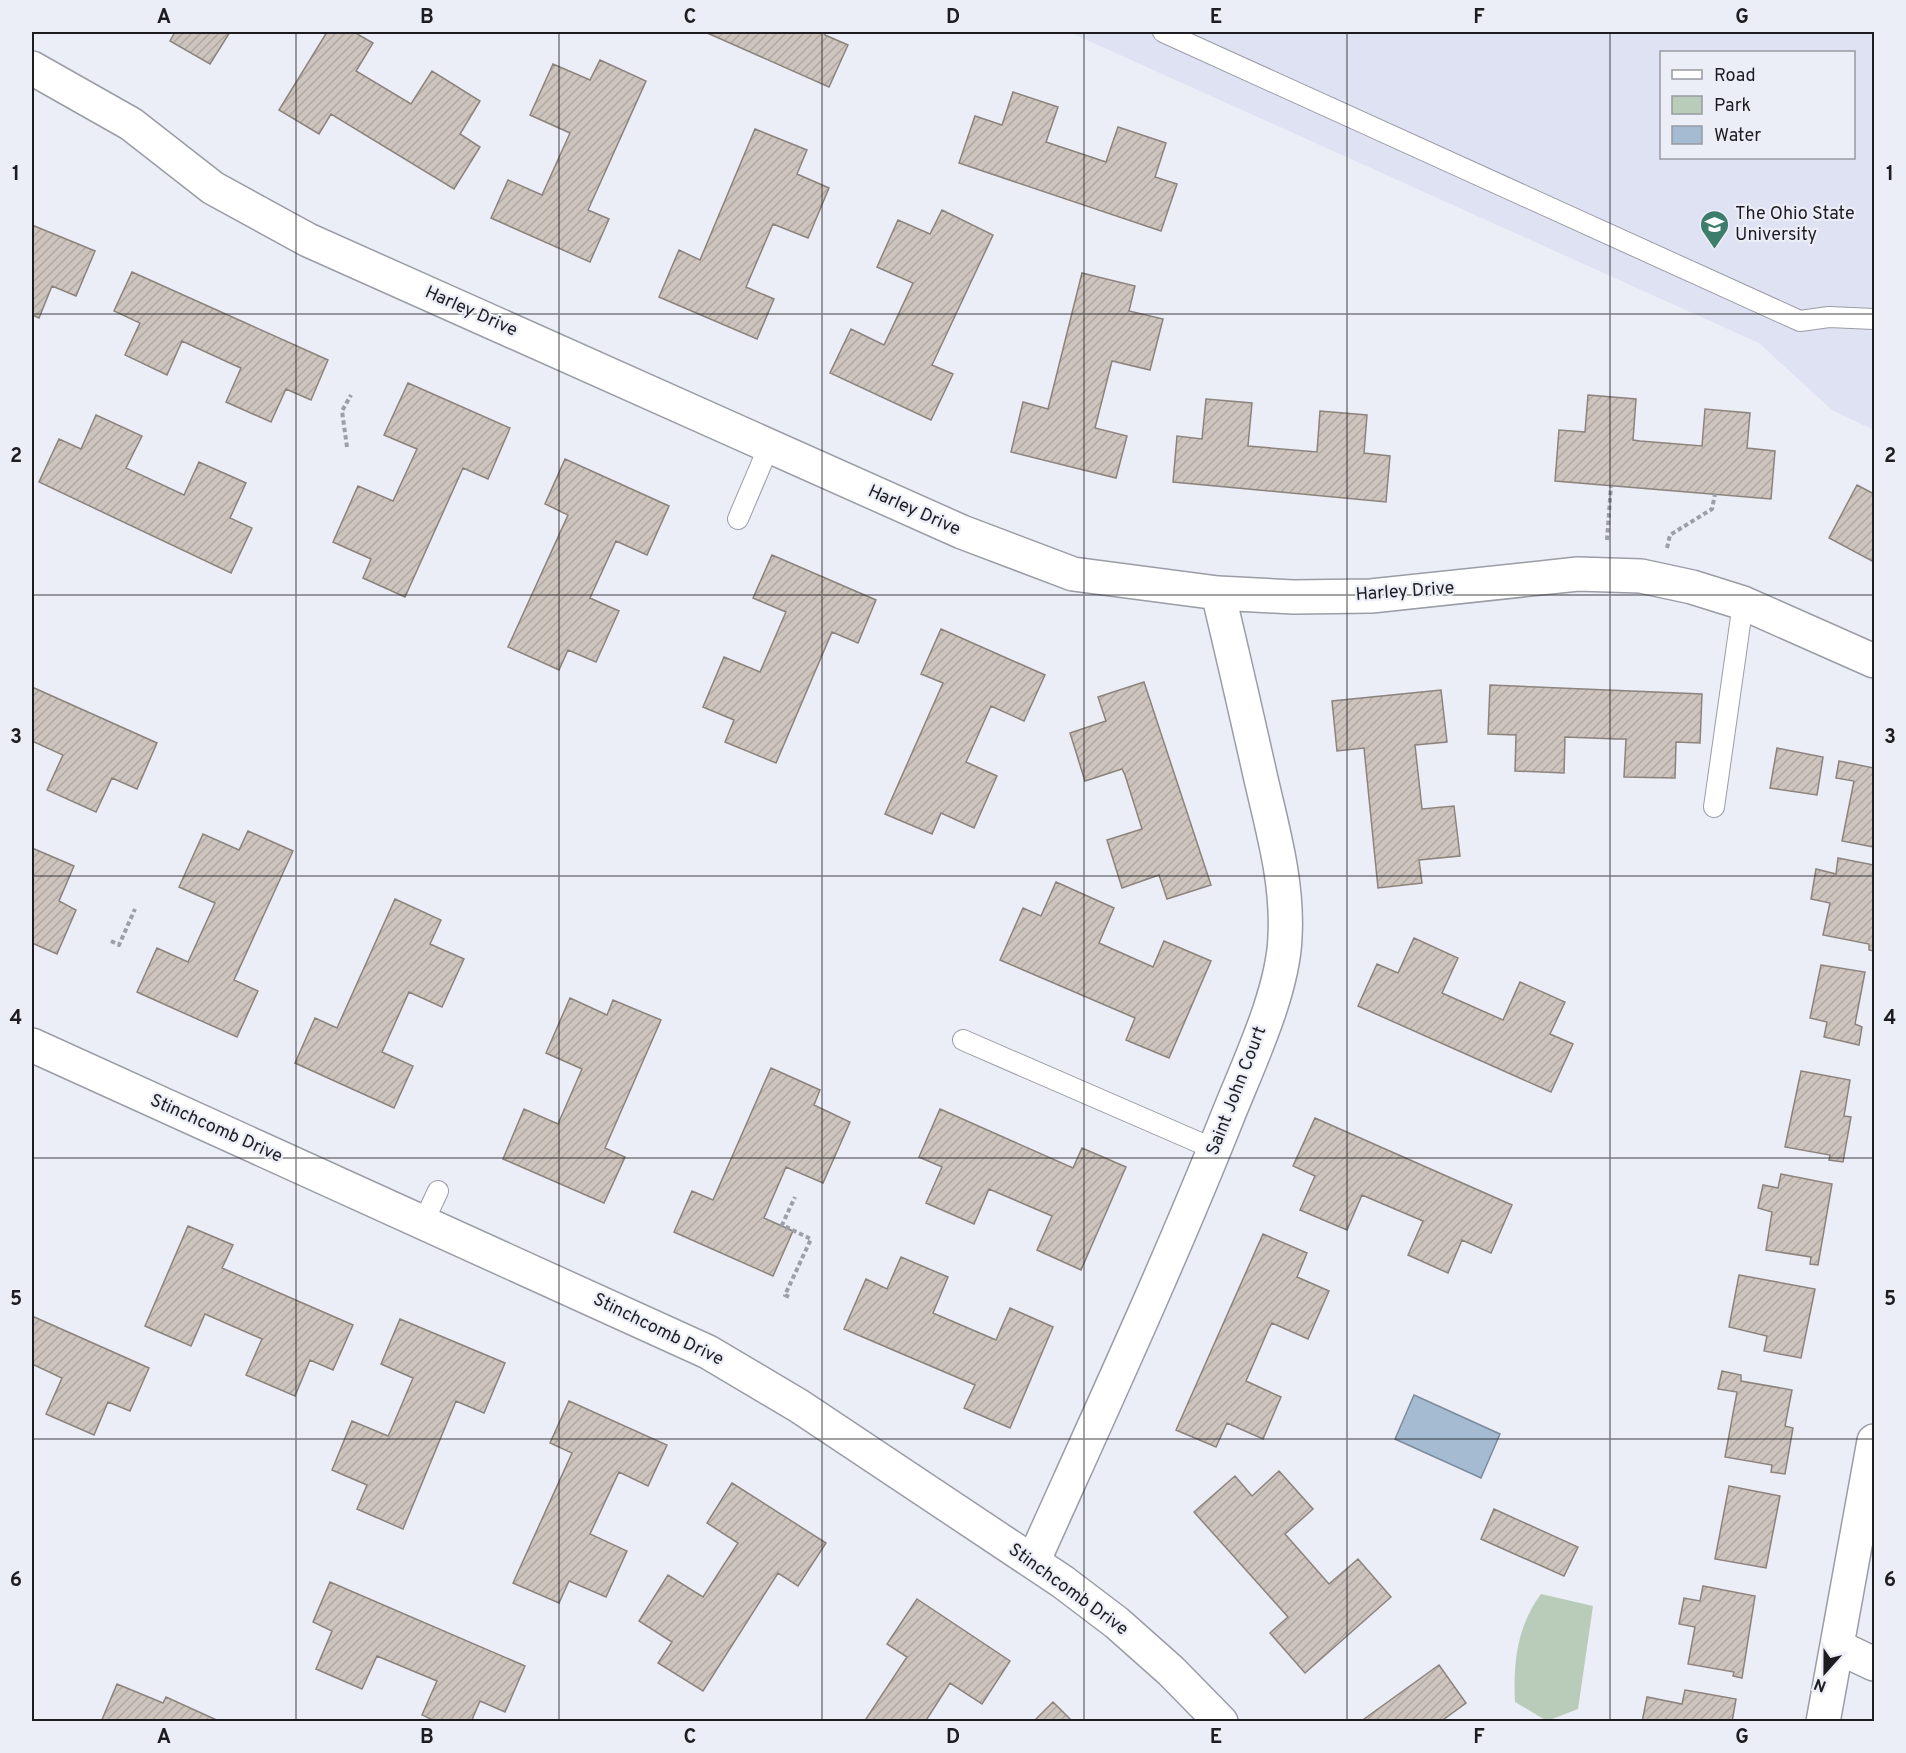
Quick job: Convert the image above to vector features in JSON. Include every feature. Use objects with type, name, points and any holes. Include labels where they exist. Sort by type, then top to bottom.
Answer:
[{"type":"street","name":"Harley Drive","points":[[32,68],[131,124],[213,188],[308,240],[962,532],[1073,574],[1218,593],[1293,597],[1371,596],[1578,574],[1641,576],[1692,587],[1743,603],[1875,661]]},
{"type":"street","name":"Saint John Court","points":[[1033,1562],[1171,1255],[1214,1149],[1259,1035],[1275,986],[1285,939],[1284,890],[1275,840],[1218,593]]},
{"type":"street","name":"Stinchcomb Drive","points":[[32,1045],[708,1352],[799,1406],[1033,1562],[1117,1623],[1171,1671],[1221,1722]]},
{"type":"street","points":[[1823,1722],[1875,1441]]},
{"type":"street","points":[[1838,1647],[1875,1664]]},
{"type":"lane","points":[[1163,32],[1800,321],[1858,316],[1875,319]]},
{"type":"lane","points":[[738,519],[770,446]]},
{"type":"lane","points":[[1714,807],[1743,603]]},
{"type":"lane","points":[[963,1040],[1214,1149]]},
{"type":"lane","points":[[423,1223],[438,1191]]},
{"type":"path","points":[[347,447],[342,411],[351,395]]},
{"type":"path","points":[[1607,544],[1611,486]]},
{"type":"path","points":[[1667,549],[1670,536],[1712,509],[1715,494]]},
{"type":"path","points":[[111,941],[119,945],[135,909]]},
{"type":"path","points":[[789,1297],[785,1294],[811,1239],[782,1225],[795,1197]]},
{"type":"shaded area","name":"The Ohio State University","points":[[1069,32],[1874,32],[1874,430],[1832,410],[1759,343]]},
{"type":"green space","points":[[1541,1594],[1593,1606],[1578,1709],[1547,1721],[1515,1702],[1518,1645],[1527,1619]]},
{"type":"water","points":[[1414,1395],[1500,1434],[1481,1478],[1395,1439]]},
{"type":"building","points":[[175,32],[230,32],[210,64],[170,41]]},
{"type":"building","points":[[327,32],[354,32],[373,43],[356,71],[411,104],[432,71],[480,101],[460,134],[480,147],[454,189],[331,114],[319,134],[279,110]]},
{"type":"building","points":[[705,32],[826,32],[825,35],[848,45],[829,87]]},
{"type":"building","points":[[600,60],[646,81],[588,210],[609,219],[590,262],[491,218],[508,180],[542,195],[570,133],[530,115],[553,64],[590,80]]},
{"type":"building","points":[[1013,92],[1058,107],[1046,142],[1106,162],[1118,127],[1166,143],[1155,177],[1177,184],[1161,231],[959,163],[975,116],[1002,125]]},
{"type":"building","points":[[755,129],[807,150],[797,174],[829,188],[808,238],[773,224],[746,287],[774,299],[757,339],[659,297],[679,250],[700,260]]},
{"type":"building","points":[[942,210],[993,235],[932,365],[953,374],[931,420],[830,373],[851,329],[884,345],[913,283],[877,267],[898,220],[930,234]]},
{"type":"building","points":[[32,225],[95,251],[76,296],[52,286],[39,318],[32,315]]},
{"type":"building","points":[[132,272],[328,360],[311,400],[286,389],[271,422],[226,402],[241,368],[182,341],[167,375],[125,355],[140,323],[114,311]]},
{"type":"building","points":[[1082,273],[1135,286],[1129,311],[1163,319],[1150,370],[1112,361],[1095,428],[1127,436],[1116,478],[1011,452],[1023,402],[1048,409]]},
{"type":"building","points":[[408,383],[510,428],[488,479],[463,468],[405,597],[363,578],[371,559],[333,542],[358,486],[393,501],[417,449],[384,435]]},
{"type":"building","points":[[1588,395],[1636,399],[1633,440],[1640,441],[1702,446],[1705,409],[1750,413],[1747,448],[1775,451],[1771,499],[1555,481],[1559,430],[1585,432]]},
{"type":"building","points":[[1206,399],[1252,403],[1248,446],[1317,452],[1320,411],[1367,415],[1364,453],[1390,456],[1386,502],[1173,482],[1177,436],[1202,439]]},
{"type":"building","points":[[96,415],[142,436],[126,468],[184,495],[199,462],[246,483],[230,518],[252,528],[231,573],[39,482],[59,439],[81,449]]},
{"type":"building","points":[[565,459],[669,506],[647,555],[616,541],[590,598],[619,611],[596,662],[568,650],[559,670],[508,647],[568,515],[545,504]]},
{"type":"building","points":[[1857,485],[1874,494],[1874,562],[1829,538]]},
{"type":"building","points":[[772,555],[876,600],[858,643],[832,632],[776,763],[725,742],[734,720],[703,707],[724,657],[760,672],[786,612],[753,598]]},
{"type":"building","points":[[941,629],[1045,675],[1024,721],[991,706],[966,762],[997,776],[974,828],[941,813],[932,834],[885,814],[943,683],[921,674]]},
{"type":"building","points":[[1144,682],[1211,885],[1167,899],[1159,875],[1122,888],[1107,840],[1142,829],[1125,775],[1122,769],[1085,781],[1070,733],[1106,721],[1098,697]]},
{"type":"building","points":[[1490,685],[1702,694],[1700,743],[1676,742],[1675,778],[1624,777],[1626,739],[1565,737],[1564,773],[1515,771],[1516,735],[1488,734]]},
{"type":"building","points":[[32,687],[157,743],[137,789],[112,778],[96,812],[47,790],[63,755],[32,741]]},
{"type":"building","points":[[1441,690],[1447,742],[1415,745],[1422,809],[1454,806],[1460,856],[1419,860],[1422,883],[1378,888],[1364,748],[1337,751],[1332,701]]},
{"type":"building","points":[[1777,748],[1823,757],[1817,795],[1770,788]]},
{"type":"building","points":[[1839,761],[1874,768],[1874,847],[1842,841],[1854,781],[1836,778]]},
{"type":"building","points":[[248,831],[293,851],[234,980],[258,991],[237,1037],[137,992],[157,948],[188,962],[215,903],[179,887],[203,834],[239,850]]},
{"type":"building","points":[[32,848],[74,866],[59,901],[76,910],[57,954],[32,943]]},
{"type":"building","points":[[1838,858],[1874,865],[1874,951],[1869,950],[1869,944],[1823,935],[1830,903],[1811,899],[1816,869],[1836,874]]},
{"type":"building","points":[[1056,882],[1114,908],[1099,943],[1153,967],[1164,941],[1211,961],[1169,1058],[1126,1040],[1135,1018],[1000,960],[1023,908],[1041,916]]},
{"type":"building","points":[[395,899],[441,920],[430,944],[464,959],[442,1007],[409,992],[382,1052],[413,1066],[394,1108],[295,1063],[315,1018],[337,1028]]},
{"type":"building","points":[[1414,938],[1458,958],[1442,993],[1503,1020],[1520,982],[1565,1002],[1550,1034],[1573,1044],[1551,1092],[1358,1006],[1377,964],[1398,973]]},
{"type":"building","points":[[1821,965],[1865,972],[1855,1024],[1862,1027],[1859,1045],[1824,1037],[1827,1022],[1810,1018]]},
{"type":"building","points":[[570,998],[607,1015],[613,1000],[661,1020],[605,1148],[625,1157],[604,1203],[503,1159],[524,1109],[558,1124],[582,1069],[546,1053]]},
{"type":"building","points":[[771,1068],[820,1090],[814,1105],[850,1122],[823,1183],[786,1167],[764,1218],[793,1231],[773,1276],[674,1232],[692,1191],[713,1200]]},
{"type":"building","points":[[1801,1071],[1850,1080],[1844,1116],[1851,1117],[1843,1162],[1829,1160],[1830,1155],[1785,1147]]},
{"type":"building","points":[[940,1109],[1073,1168],[1082,1148],[1126,1167],[1081,1270],[1037,1250],[1052,1216],[989,1189],[974,1224],[926,1203],[942,1167],[919,1157]]},
{"type":"building","points":[[1315,1118],[1512,1205],[1491,1253],[1462,1240],[1448,1273],[1408,1255],[1423,1221],[1362,1195],[1347,1230],[1300,1210],[1315,1176],[1293,1166]]},
{"type":"building","points":[[1781,1174],[1832,1184],[1818,1265],[1810,1264],[1811,1257],[1766,1250],[1772,1212],[1758,1208],[1763,1185],[1778,1188]]},
{"type":"building","points":[[188,1226],[233,1245],[222,1268],[353,1325],[333,1370],[310,1360],[295,1396],[246,1375],[262,1339],[205,1314],[191,1346],[145,1326]]},
{"type":"building","points":[[1263,1234],[1307,1253],[1297,1277],[1329,1291],[1308,1339],[1272,1323],[1269,1328],[1246,1381],[1281,1397],[1263,1439],[1227,1423],[1216,1447],[1176,1430]]},
{"type":"building","points":[[901,1257],[948,1277],[933,1313],[996,1340],[1010,1308],[1053,1327],[1010,1428],[964,1408],[975,1385],[844,1329],[866,1279],[887,1289]]},
{"type":"building","points":[[1739,1275],[1815,1289],[1801,1358],[1764,1351],[1767,1336],[1729,1327]]},
{"type":"building","points":[[32,1316],[149,1368],[130,1411],[108,1402],[94,1435],[46,1414],[62,1378],[32,1364]]},
{"type":"building","points":[[400,1319],[505,1363],[484,1413],[456,1401],[403,1529],[357,1509],[367,1485],[332,1470],[352,1421],[388,1436],[391,1430],[413,1378],[381,1364]]},
{"type":"building","points":[[1722,1371],[1741,1375],[1741,1381],[1792,1390],[1785,1426],[1793,1428],[1785,1474],[1771,1472],[1772,1465],[1725,1457],[1737,1392],[1718,1389]]},
{"type":"building","points":[[569,1401],[667,1445],[648,1486],[619,1472],[590,1534],[627,1551],[606,1597],[569,1581],[559,1603],[513,1583],[572,1453],[550,1443]]},
{"type":"building","points":[[1279,1471],[1313,1509],[1285,1534],[1329,1584],[1358,1559],[1391,1597],[1305,1673],[1270,1633],[1288,1617],[1194,1512],[1235,1476],[1252,1496]]},
{"type":"building","points":[[732,1483],[826,1543],[798,1586],[778,1573],[703,1691],[658,1663],[672,1642],[639,1621],[668,1575],[703,1597],[738,1543],[707,1523]]},
{"type":"building","points":[[1729,1486],[1780,1496],[1766,1568],[1715,1559]]},
{"type":"building","points":[[1494,1509],[1578,1547],[1564,1576],[1481,1539]]},
{"type":"building","points":[[330,1582],[525,1666],[505,1712],[480,1701],[471,1722],[437,1722],[422,1715],[437,1681],[377,1656],[362,1689],[316,1669],[332,1631],[313,1622]]},
{"type":"building","points":[[1703,1586],[1755,1596],[1742,1678],[1733,1676],[1734,1672],[1688,1664],[1695,1627],[1679,1624],[1684,1598],[1700,1601]]},
{"type":"building","points":[[917,1599],[1010,1661],[982,1704],[950,1683],[925,1722],[864,1722],[907,1657],[887,1644]]},
{"type":"building","points":[[1439,1665],[1466,1703],[1440,1722],[1360,1722]]},
{"type":"building","points":[[117,1684],[163,1703],[166,1697],[221,1722],[101,1722]]},
{"type":"building","points":[[1685,1690],[1736,1699],[1732,1722],[1642,1722],[1647,1697],[1682,1704]]},
{"type":"building","points":[[1053,1702],[1073,1722],[1033,1722]]},
{"type":"place","name":"The Ohio State University","points":[[1714,250]]}]
